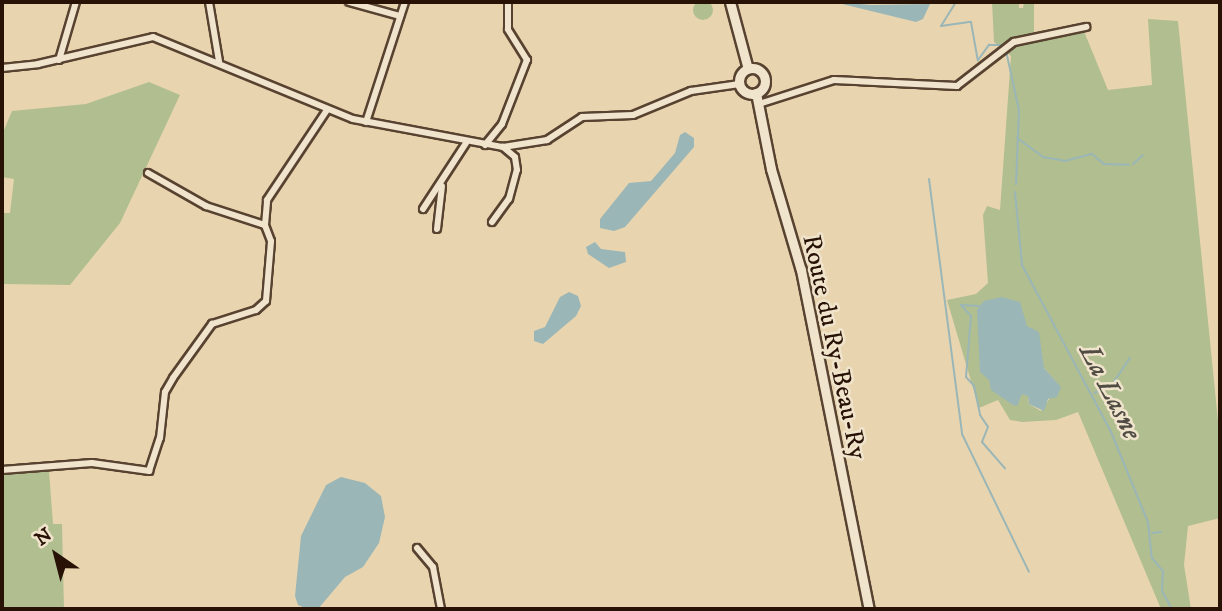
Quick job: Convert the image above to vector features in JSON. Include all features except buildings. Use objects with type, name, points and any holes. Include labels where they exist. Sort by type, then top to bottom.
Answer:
[{"type":"street","points":[[59,60],[76,2]]},
{"type":"street","points":[[209,2],[219,61]]},
{"type":"street","points":[[349,2],[400,16]]},
{"type":"street","points":[[366,122],[405,2]]},
{"type":"street","points":[[485,145],[502,124],[527,60],[508,29],[508,2]]},
{"type":"street","points":[[730,2],[748,69],[739,84]]},
{"type":"street","points":[[759,104],[834,80],[957,86],[1014,42],[1086,27]]},
{"type":"street","points":[[2,68],[59,60],[149,37],[219,61],[327,110],[366,122],[466,143],[503,147],[547,140],[582,117],[633,115],[691,91],[739,84]]},
{"type":"street","points":[[739,84],[746,93],[756,93],[763,88],[763,75],[748,69]]},
{"type":"street","name":"Route du Ry-Beau-Ry","points":[[756,93],[771,169],[801,270],[818,371],[869,609]]},
{"type":"street","points":[[2,470],[92,463],[149,471],[161,430],[165,393],[212,324],[252,311],[266,301],[271,241],[265,225],[272,188],[327,110]]},
{"type":"street","points":[[424,209],[466,143]]},
{"type":"street","points":[[492,222],[509,199],[517,170],[515,157],[503,147]]},
{"type":"street","points":[[148,173],[206,206],[265,225]]},
{"type":"street","points":[[437,229],[443,181]]},
{"type":"street","points":[[417,548],[432,567],[442,609]]},
{"type":"green space","points":[[699,0],[707,0],[713,10],[707,20],[699,20],[693,14],[693,6]]},
{"type":"green space","points":[[992,2],[1019,2],[1019,8],[1023,8],[1024,2],[1034,2],[1034,32],[1081,24],[1108,90],[1152,85],[1148,19],[1178,21],[1220,441],[1220,518],[1188,526],[1184,565],[1191,609],[1161,609],[1078,412],[1056,420],[1022,422],[1010,420],[998,400],[979,408],[947,300],[976,294],[988,283],[983,215],[987,206],[1000,210],[1011,56],[994,42]],"holes":[[[1044,368],[1059,385],[1041,411],[1029,404],[1028,398]]]},
{"type":"green space","points":[[149,82],[180,95],[120,223],[70,285],[2,284],[2,213],[10,213],[14,179],[2,177],[2,135],[12,111],[86,104]]},
{"type":"green space","points":[[2,469],[49,471],[53,524],[62,524],[64,609],[2,609]]},
{"type":"water","points":[[834,2],[872,5],[930,4],[923,19],[916,22]]},
{"type":"water","points":[[685,132],[694,138],[694,147],[625,227],[614,231],[600,228],[600,219],[629,183],[651,181],[675,153],[680,135]]},
{"type":"water","points":[[595,242],[601,249],[625,252],[626,262],[609,268],[588,254],[586,247]]},
{"type":"water","points":[[569,292],[578,296],[581,306],[576,316],[543,344],[534,341],[534,331],[545,327],[560,297]]},
{"type":"water","points":[[1002,297],[1020,302],[1027,326],[1039,332],[1044,368],[1061,387],[1057,397],[1048,399],[1044,411],[1029,404],[1028,396],[1022,394],[1017,406],[1013,405],[991,390],[989,380],[980,372],[977,310],[984,301]]},
{"type":"water","points":[[341,477],[365,483],[381,496],[385,517],[379,543],[363,567],[345,577],[318,609],[308,609],[298,605],[295,596],[301,536],[326,485]]},
{"type":"waterway","points":[[944,2],[956,2]]},
{"type":"waterway","name":"La Lasne","points":[[956,2],[941,26],[971,22],[978,60],[989,45],[1001,45]]},
{"type":"waterway","name":"La Lasne","points":[[1006,51],[1019,110],[1016,184]]},
{"type":"waterway","points":[[1017,138],[1043,157],[1065,161],[1092,154],[1104,164],[1129,165]]},
{"type":"waterway","points":[[1133,164],[1143,155]]},
{"type":"waterway","points":[[929,179],[962,434],[1029,572]]},
{"type":"waterway","name":"La Lasne","points":[[1015,192],[1022,265],[1111,432],[1148,522],[1152,558],[1163,571],[1162,591],[1172,609]]},
{"type":"waterway","points":[[979,306],[961,305],[971,316],[966,377],[974,386],[980,415],[988,427],[982,442],[1005,468]]},
{"type":"waterway","points":[[1094,393],[1111,386],[1130,358]]},
{"type":"waterway","points":[[1152,533],[1161,532]]}]
